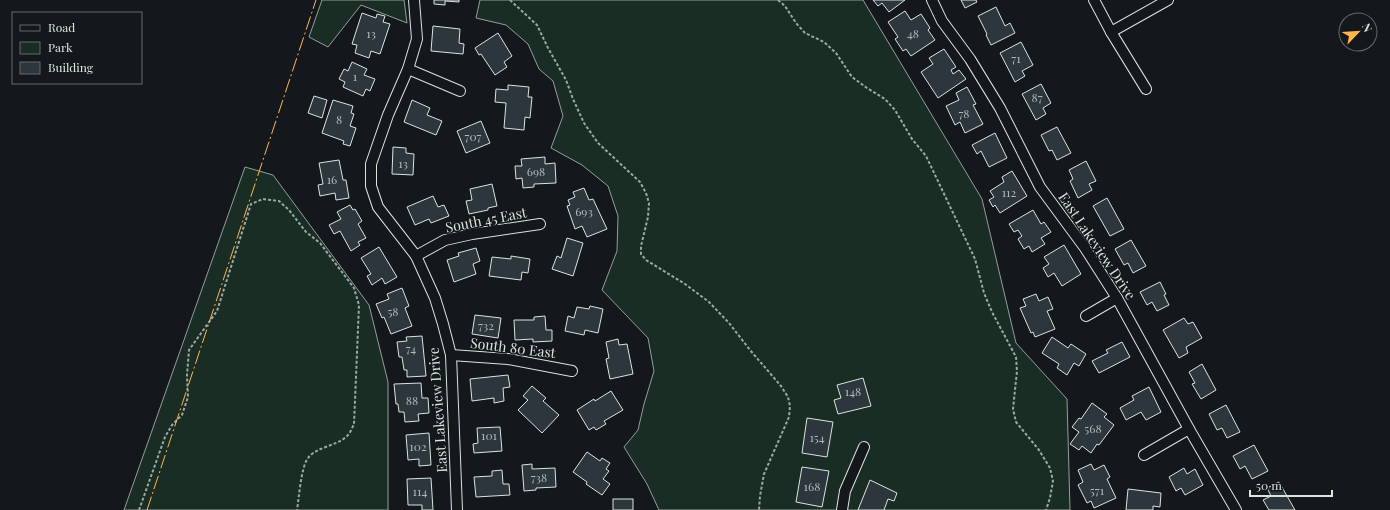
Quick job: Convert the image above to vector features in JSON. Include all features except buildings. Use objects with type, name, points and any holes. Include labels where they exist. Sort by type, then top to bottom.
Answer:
[{"type":"street","name":"East Lakeview Drive","points":[[414,0],[417,39],[408,69],[388,115],[372,164],[371,186],[378,207],[416,256],[435,298],[444,324],[451,355],[457,510]]},
{"type":"street","name":"East Lakeview Drive","points":[[932,0],[942,21],[970,59],[1000,108],[1040,187],[1085,248],[1117,298],[1189,429],[1236,510]]},
{"type":"street","points":[[1094,0],[1146,89]]},
{"type":"street","points":[[1112,32],[1168,0]]},
{"type":"street","points":[[408,69],[460,91]]},
{"type":"street","name":"South 45 East","points":[[416,256],[445,240],[472,234],[540,224]]},
{"type":"street","points":[[1086,316],[1117,298]]},
{"type":"street","name":"South 80 East","points":[[451,355],[508,359],[572,370]]},
{"type":"street","points":[[1144,455],[1189,429]]},
{"type":"street","points":[[842,510],[844,491],[864,447]]},
{"type":"path","points":[[510,0],[537,24],[548,48],[566,80],[584,122],[598,143],[640,182],[646,193],[649,203],[648,217],[641,246],[641,254],[646,260],[685,284],[709,302],[729,323],[781,386],[788,397],[790,406],[789,417],[764,474],[759,510]]},
{"type":"path","points":[[778,0],[785,6],[796,23],[805,33],[824,42],[836,53],[852,77],[885,99],[895,110],[912,139],[926,156],[974,259],[984,293],[992,312],[1016,357],[1017,371],[1013,409],[1016,422],[1039,450],[1050,468],[1053,481],[1046,510]]},
{"type":"path","points":[[139,510],[164,437],[172,425],[182,415],[188,397],[187,375],[189,350],[217,311],[251,204],[263,199],[279,201],[289,210],[306,232],[320,242],[354,288],[359,305],[354,424],[347,437],[335,444],[317,451],[308,458],[304,467],[297,510]]},
{"type":"green space","points":[[322,0],[404,0],[407,23],[361,5],[328,47],[309,37]]},
{"type":"green space","points":[[480,0],[863,0],[982,199],[1016,343],[1067,399],[1070,510],[659,510],[647,484],[624,447],[638,430],[654,371],[648,338],[602,290],[617,251],[618,216],[608,186],[582,165],[551,148],[563,116],[553,81],[539,69],[528,44],[506,25],[476,18]]},
{"type":"green space","points":[[245,167],[273,175],[369,305],[388,382],[388,510],[124,510]]},
{"type":"power","points":[[147,510],[316,0]]}]
